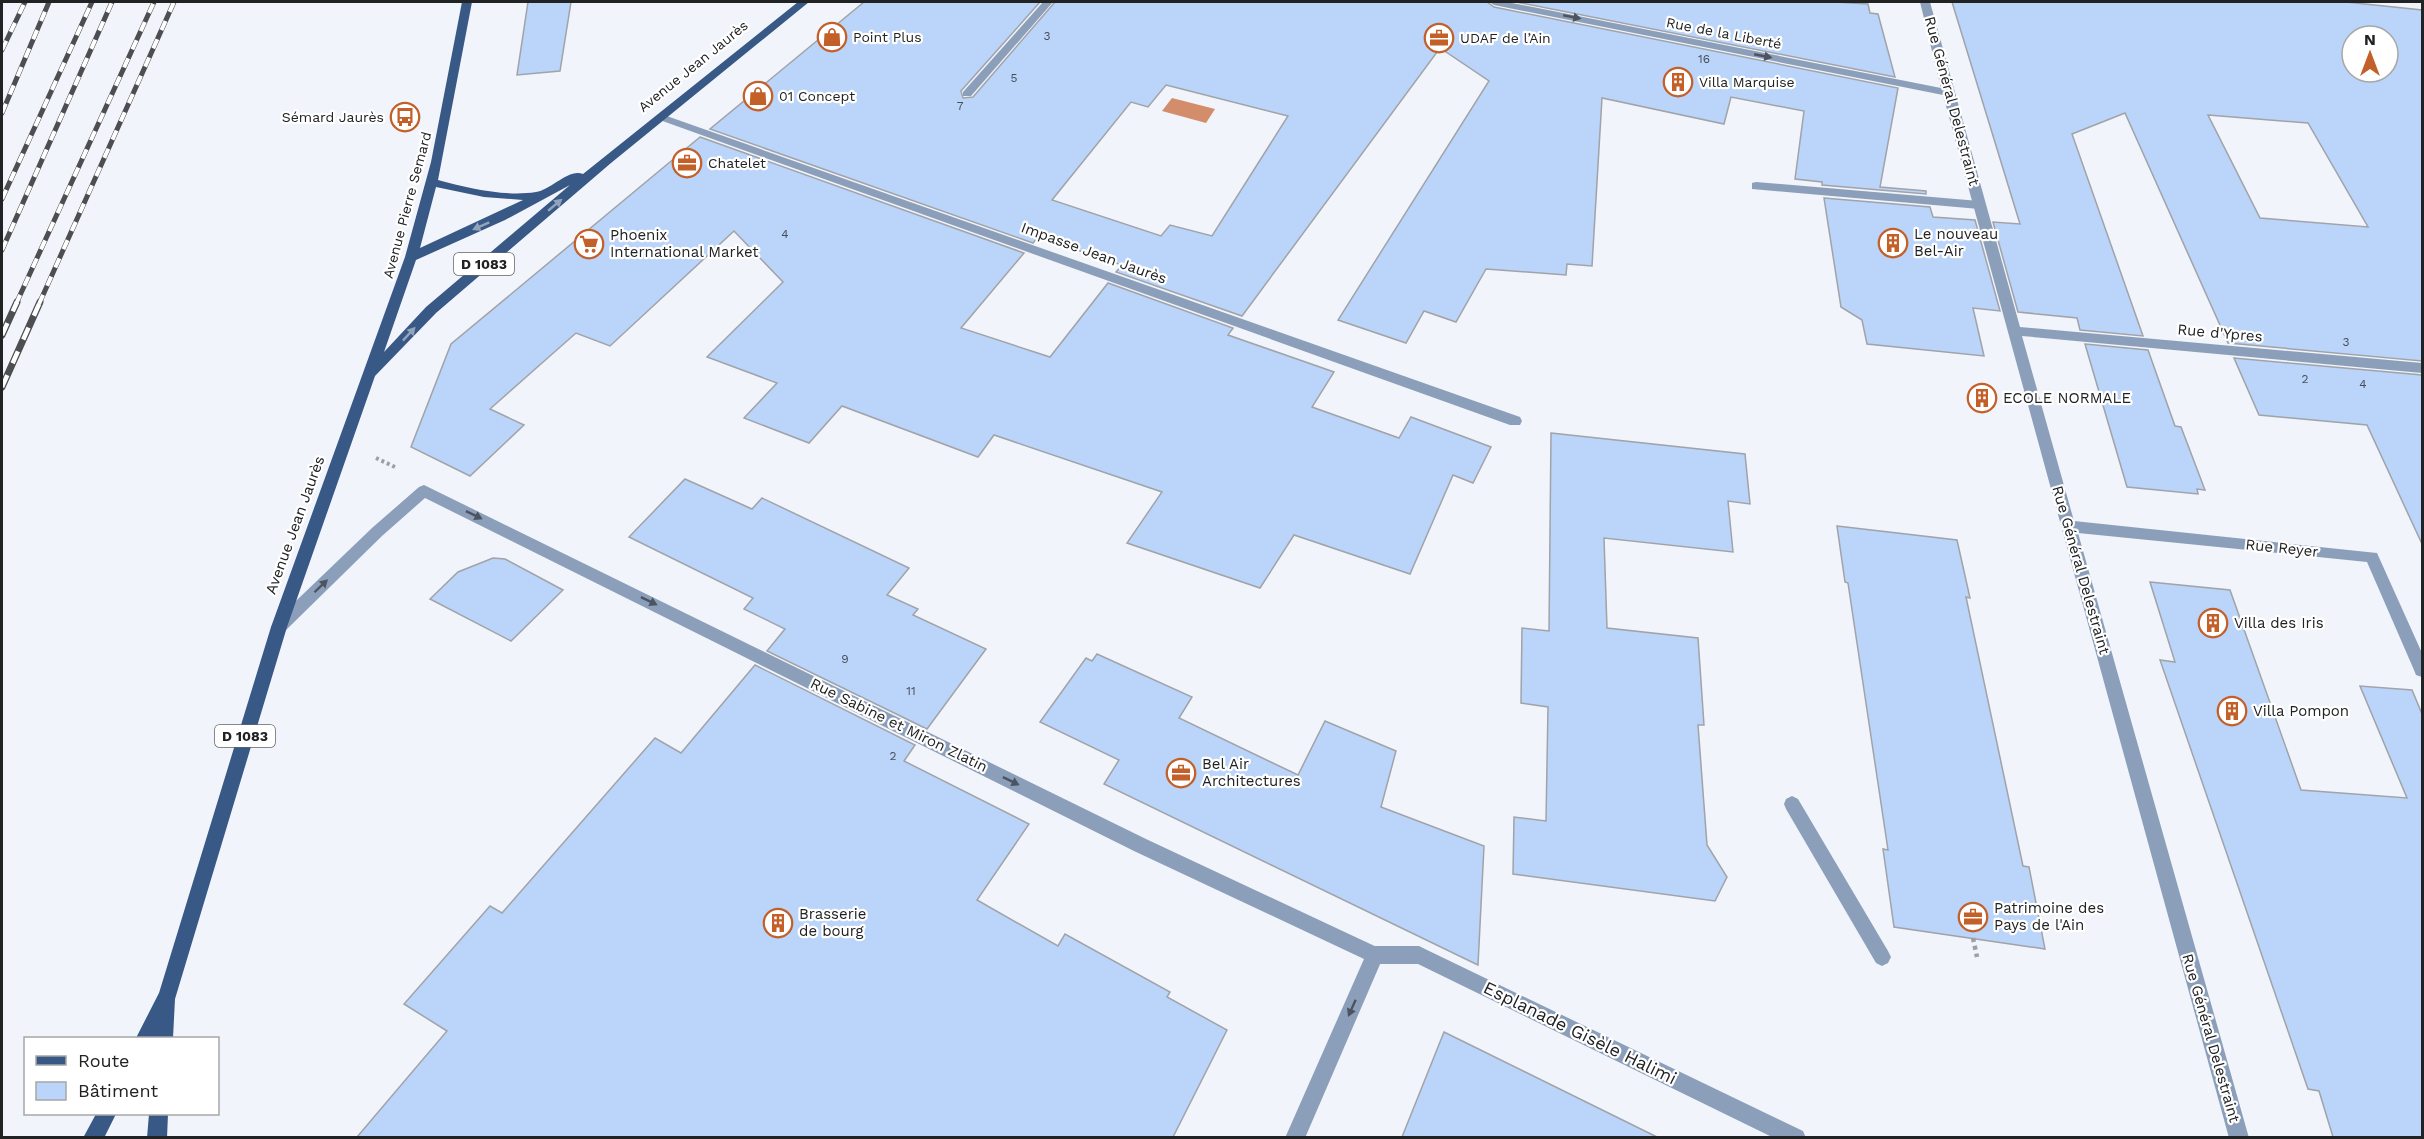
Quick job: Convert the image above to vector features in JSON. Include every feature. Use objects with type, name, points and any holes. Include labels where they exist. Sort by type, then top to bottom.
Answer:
[{"type":"main road","name":"Avenue Pierre Semard","points":[[369,377],[411,257],[431,182],[467,2]]},
{"type":"main road","name":"Avenue Jean Jaurès","points":[[146,1037],[167,996],[279,627],[369,377],[431,310],[607,160],[804,2]]},
{"type":"main road","name":"Avenue Jean Jaurès","points":[[411,257],[542,196],[607,160]]},
{"type":"main road","name":"Avenue Jean Jaurès","points":[[431,182],[472,193],[505,197],[542,196]]},
{"type":"main road","name":"Avenue Jean Jaurès","points":[[164,1037],[167,996]]},
{"type":"main road","points":[[93,1137],[105,1115]]},
{"type":"main road","points":[[157,1137],[159,1115]]},
{"type":"street","points":[[967,94],[1048,2]]},
{"type":"street","name":"Rue de la Liberté","points":[[1494,2],[1948,93]]},
{"type":"street","name":"Rue Général Delestraint","points":[[1925,2],[1948,93],[2239,1137]]},
{"type":"street","name":"Impasse Jean Jaurès","points":[[661,117],[1515,421]]},
{"type":"street","points":[[1756,186],[1979,205]]},
{"type":"street","name":"Rue d'Ypres","points":[[2015,331],[2422,368]]},
{"type":"street","name":"Rue Sabine et Miron Zlatin","points":[[279,627],[377,532],[424,491],[1140,845],[1375,955]]},
{"type":"street","name":"Rue Reyer","points":[[2069,526],[2372,557],[2422,670]]},
{"type":"street","points":[[1792,804],[1882,957]]},
{"type":"street","points":[[1295,1137],[1375,955]]},
{"type":"street","name":"Esplanade Gisèle Halimi","points":[[1375,955],[1419,955],[1785,1135]]},
{"type":"path","points":[[372,455],[432,484],[441,500]]},
{"type":"path","points":[[1973,938],[1977,957]]},
{"type":"shaded area","points":[[1172,98],[1215,109],[1206,123],[1162,111]]},
{"type":"building","points":[[528,2],[571,2],[560,71],[517,75]]},
{"type":"building","points":[[864,2],[1040,2],[961,91],[963,98],[973,97],[1055,2],[1487,2],[1494,7],[1898,88],[1880,187],[1926,191],[1926,194],[1822,185],[1822,182],[1795,179],[1804,111],[1731,97],[1724,124],[1602,98],[1592,266],[1567,264],[1566,275],[1486,269],[1456,322],[1424,311],[1406,343],[1338,320],[1489,81],[1440,48],[1242,316],[1116,272],[1122,265],[1038,237],[1033,243],[710,129]],"holes":[[[1166,85],[1288,116],[1212,236],[1170,225],[1161,236],[1052,200],[1131,102],[1148,107]]]},
{"type":"building","points":[[1516,2],[1835,2],[1868,4],[1870,13],[1878,14],[1895,77]]},
{"type":"building","points":[[1952,2],[2346,2],[2422,10],[2422,361],[2228,343],[2125,113],[2072,134],[2143,336],[2080,330],[2077,318],[2018,312],[1993,222],[2020,224]],"holes":[[[2208,115],[2308,123],[2368,227],[2260,218]]]},
{"type":"building","points":[[700,137],[1024,253],[961,328],[1050,357],[1108,283],[1233,328],[1228,335],[1334,372],[1312,407],[1399,438],[1411,417],[1491,447],[1473,483],[1453,475],[1410,574],[1294,535],[1260,588],[1127,543],[1162,492],[994,435],[978,457],[842,406],[809,443],[744,418],[777,383],[707,357],[783,282],[734,231],[610,346],[576,333],[490,409],[524,425],[470,476],[411,447],[451,344]]},
{"type":"building","points":[[1824,198],[1930,207],[1933,217],[1975,220],[2000,311],[1973,308],[1984,356],[1867,344],[1862,320],[1841,307]]},
{"type":"building","points":[[2085,344],[2148,350],[2175,426],[2181,427],[2205,490],[2197,489],[2198,494],[2127,487]]},
{"type":"building","points":[[2234,358],[2422,375],[2422,544],[2367,425],[2259,415]]},
{"type":"building","points":[[1551,433],[1745,454],[1750,504],[1728,501],[1733,552],[1604,538],[1607,628],[1698,638],[1704,725],[1698,725],[1707,845],[1727,877],[1715,901],[1513,874],[1514,817],[1546,821],[1548,707],[1521,703],[1522,628],[1549,631]]},
{"type":"building","points":[[685,479],[752,509],[762,498],[909,568],[887,595],[918,609],[913,615],[986,649],[927,729],[767,651],[785,629],[744,609],[753,598],[629,537]]},
{"type":"building","points":[[1837,526],[1957,540],[1970,598],[1966,597],[2023,866],[2029,867],[2045,949],[1894,927],[1883,849],[1888,850],[1848,583],[1845,582]]},
{"type":"building","points":[[493,558],[505,559],[563,590],[511,641],[430,599],[458,572]]},
{"type":"building","points":[[2150,582],[2230,590],[2301,790],[2407,798],[2360,686],[2412,690],[2422,714],[2422,1137],[2333,1137],[2319,1091],[2308,1089],[2160,660],[2175,662]]},
{"type":"building","points":[[1097,654],[1192,697],[1179,718],[1298,775],[1325,721],[1396,751],[1381,807],[1484,846],[1478,965],[1104,784],[1119,760],[1040,722],[1086,658],[1092,661]]},
{"type":"building","name":"Brasserie de bourg","points":[[755,665],[915,745],[904,761],[1029,824],[977,900],[1058,946],[1065,934],[1170,992],[1167,997],[1227,1030],[1173,1137],[357,1137],[447,1031],[404,1004],[490,906],[502,913],[655,738],[681,753]]},
{"type":"building","points":[[1444,1032],[1657,1137],[1402,1137]]},
{"type":"railway","points":[[2,50],[25,2]]},
{"type":"railway","points":[[2,113],[49,2]]},
{"type":"railway","points":[[2,199],[92,2]]},
{"type":"railway","points":[[2,250],[112,2]]},
{"type":"railway","points":[[16,304],[154,2]]},
{"type":"railway","points":[[39,304],[174,2]]},
{"type":"railway","points":[[2,335],[17,302]]},
{"type":"railway","points":[[2,387],[40,302]]},
{"type":"place","name":"Point Plus","points":[[832,37]]},
{"type":"place","name":"UDAF de l’Ain","points":[[1439,38]]},
{"type":"place","name":"Villa Marquise","points":[[1678,82]]},
{"type":"place","name":"01 Concept","points":[[758,96]]},
{"type":"place","name":"Sémard Jaurès","points":[[405,117]]},
{"type":"place","name":"Chatelet","points":[[687,163]]},
{"type":"place","name":"Le nouveau Bel-Air","points":[[1893,243]]},
{"type":"place","name":"Phoenix International Market","points":[[589,244]]},
{"type":"place","name":"ECOLE NORMALE","points":[[1982,398]]},
{"type":"place","name":"Villa des Iris","points":[[2213,623]]},
{"type":"place","name":"Villa Pompon","points":[[2232,711]]},
{"type":"place","name":"Bel Air Architectures","points":[[1181,773]]},
{"type":"place","name":"Patrimoine des Pays de l'Ain","points":[[1973,917]]},
{"type":"place","name":"Brasserie de bourg","points":[[778,923]]}]
